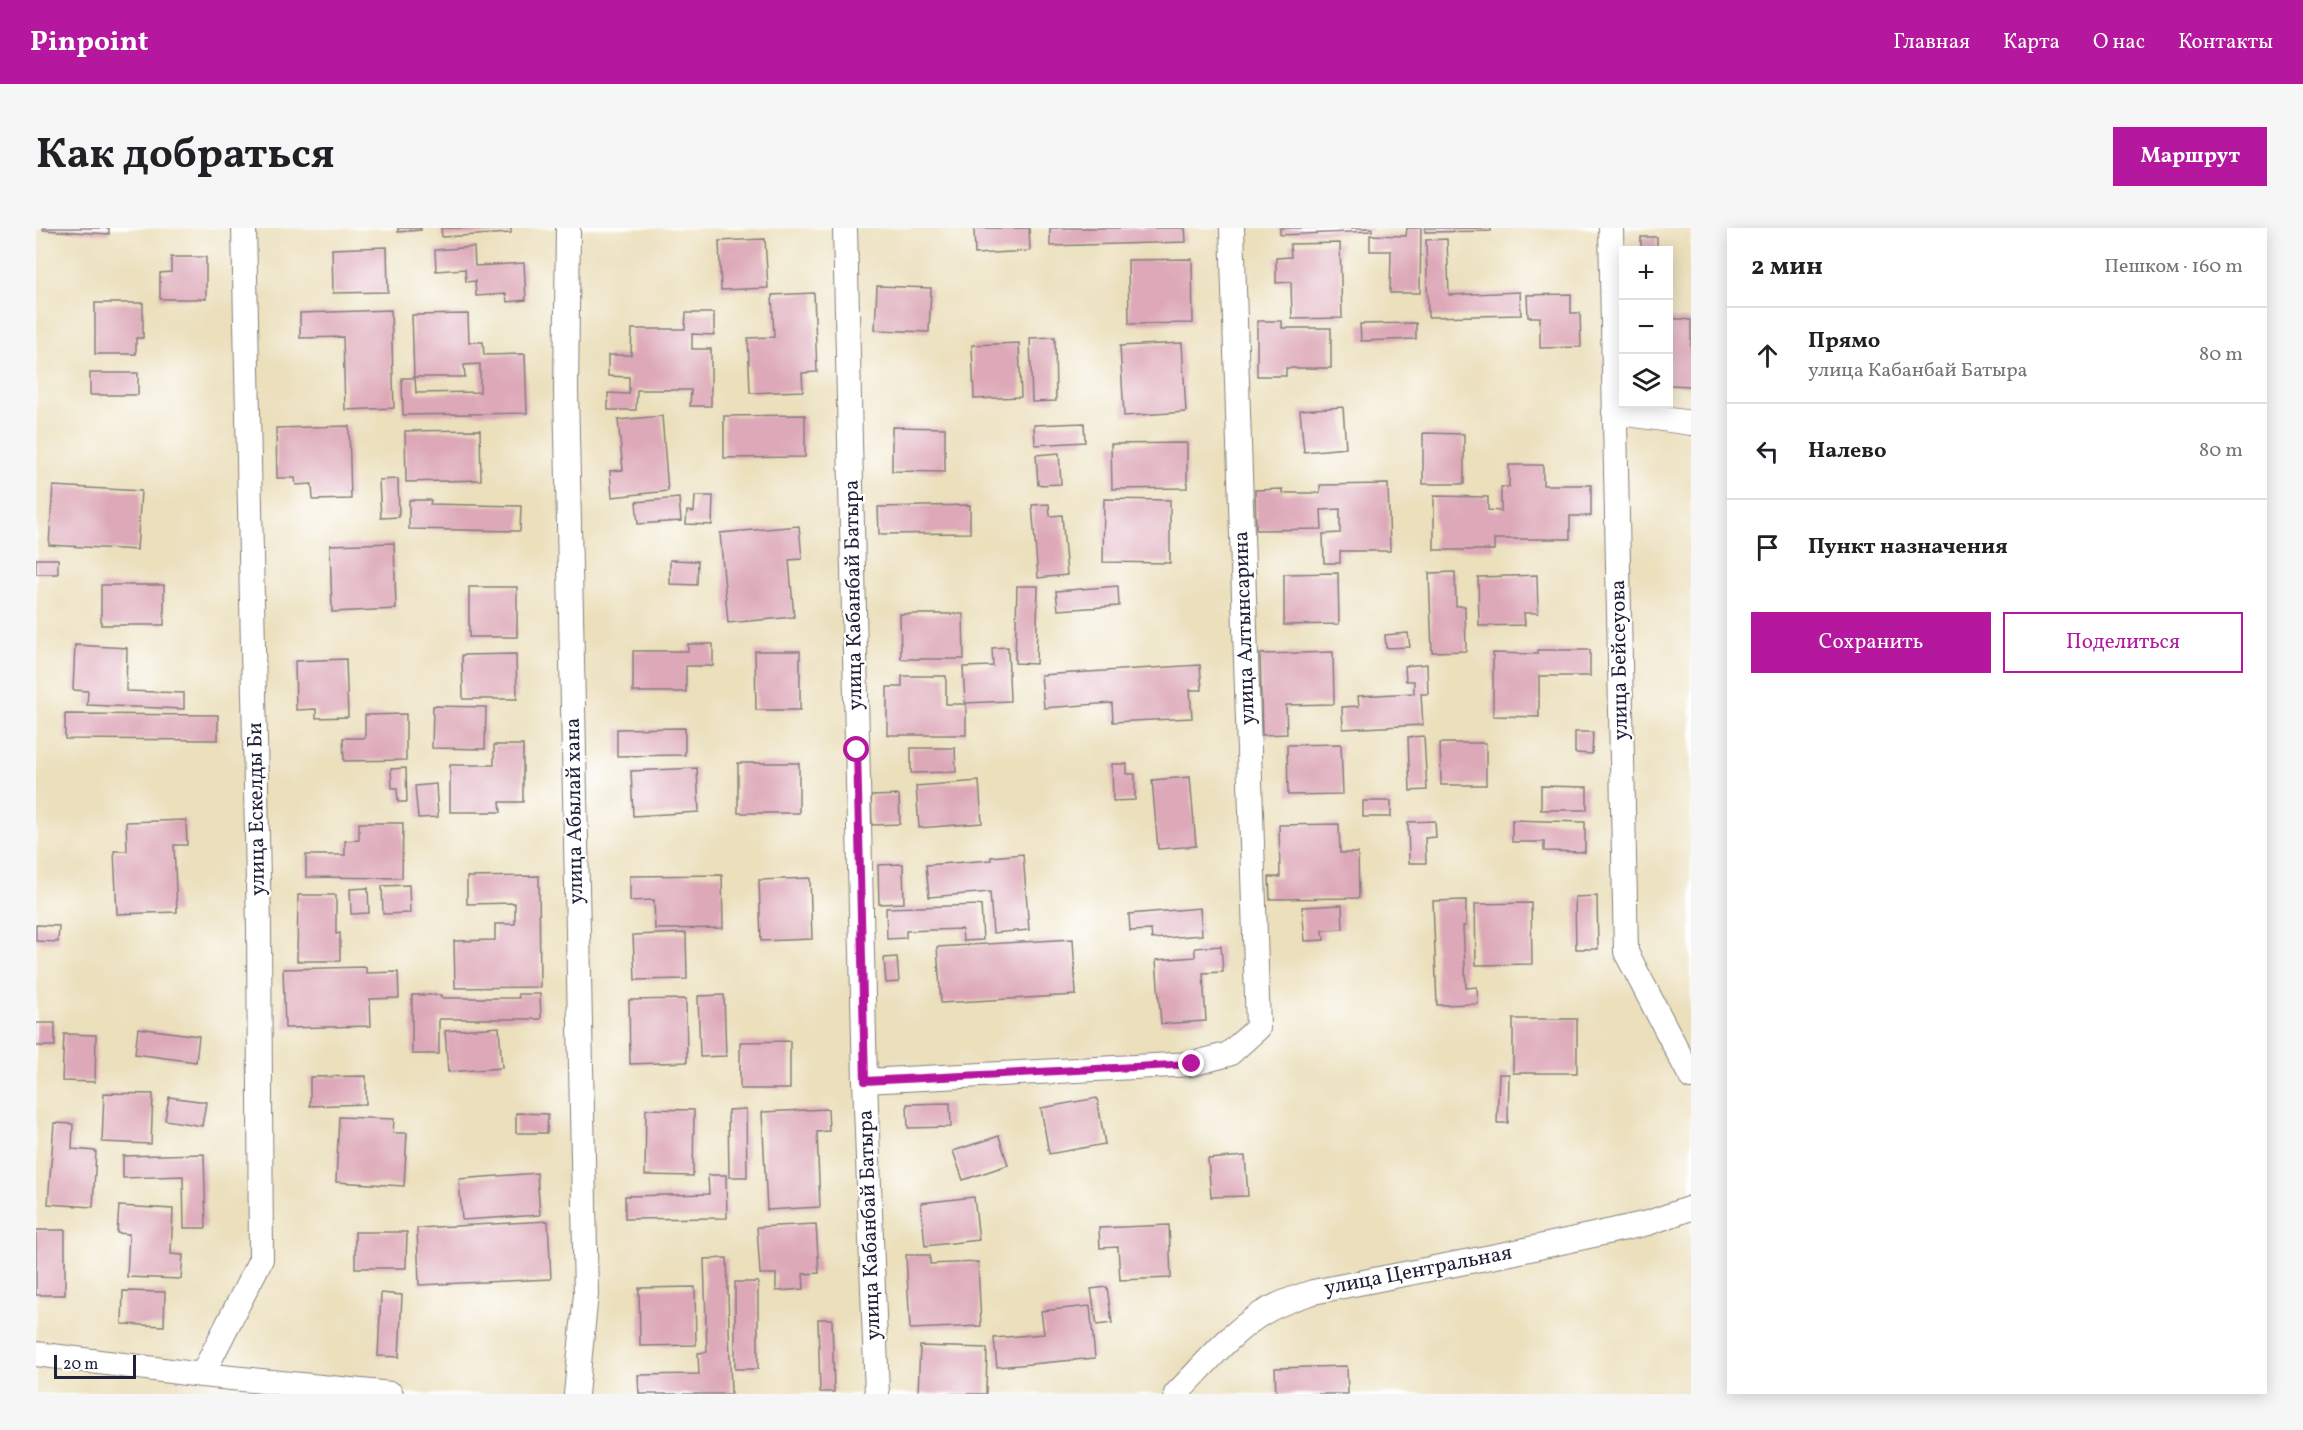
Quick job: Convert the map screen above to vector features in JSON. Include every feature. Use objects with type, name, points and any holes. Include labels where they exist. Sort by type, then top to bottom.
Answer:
[{"type":"street","name":"улица Ескелды Би","points":[[202,1375],[261,1259],[259,928],[244,228]]},
{"type":"street","name":"улица Абылай хана","points":[[568,228],[566,401],[586,1294],[576,1394]]},
{"type":"street","name":"улица Кабанбай Батыра","points":[[845,228],[865,1081],[876,1394]]},
{"type":"street","name":"улица Алтынсарина","points":[[865,1081],[1192,1064],[1229,1054],[1258,1028],[1232,228]]},
{"type":"street","name":"улица Бейсеуова","points":[[1611,228],[1626,952],[1691,1077]]},
{"type":"street","points":[[1614,412],[1691,423]]},
{"type":"street","name":"улица Центральная","points":[[1176,1394],[1244,1326],[1263,1312],[1283,1302],[1312,1292],[1648,1223],[1691,1208]]},
{"type":"street","points":[[36,1354],[202,1375],[391,1394]]},
{"type":"building","points":[[43,228],[109,228],[109,234],[43,230]]},
{"type":"building","points":[[398,228],[421,228],[421,230],[398,232]]},
{"type":"building","points":[[441,228],[511,228],[511,233],[442,237]]},
{"type":"building","points":[[974,228],[1029,228],[1030,251],[975,254]]},
{"type":"building","points":[[1050,228],[1185,228],[1186,242],[1050,246]]},
{"type":"building","points":[[1280,228],[1372,228],[1372,231],[1280,235]]},
{"type":"building","points":[[1407,228],[1421,228],[1420,293],[1390,293],[1391,251],[1370,251],[1370,235],[1406,236]]},
{"type":"building","points":[[1425,228],[1491,228],[1491,231],[1425,232]]},
{"type":"building","points":[[1641,237],[1657,237],[1657,246],[1641,246]]},
{"type":"building","points":[[765,239],[768,288],[721,290],[719,241]]},
{"type":"building","points":[[1447,239],[1449,295],[1520,292],[1521,315],[1428,317],[1426,240]]},
{"type":"building","points":[[1340,243],[1342,318],[1292,319],[1291,282],[1276,283],[1276,258],[1291,257],[1290,244]]},
{"type":"building","points":[[387,247],[388,292],[333,293],[332,249]]},
{"type":"building","points":[[474,247],[475,266],[524,263],[526,300],[507,302],[506,294],[476,296],[475,281],[466,282],[465,269],[436,271],[435,250]]},
{"type":"building","points":[[171,257],[206,257],[206,299],[160,299],[160,273],[171,272]]},
{"type":"building","points":[[1192,259],[1193,323],[1129,324],[1128,260]]},
{"type":"building","points":[[877,286],[931,288],[929,332],[875,330]]},
{"type":"building","points":[[814,293],[817,372],[802,373],[803,391],[750,393],[748,338],[774,337],[772,295]]},
{"type":"building","points":[[1571,294],[1571,313],[1580,313],[1581,347],[1540,348],[1540,317],[1528,317],[1527,295]]},
{"type":"building","points":[[95,303],[143,303],[143,338],[136,338],[136,354],[95,354]]},
{"type":"building","points":[[391,310],[394,408],[345,410],[343,337],[300,338],[300,313]]},
{"type":"building","points":[[686,313],[714,313],[714,335],[692,334],[692,349],[711,349],[711,406],[690,406],[691,390],[637,390],[636,410],[608,410],[608,393],[629,394],[629,377],[608,376],[608,355],[631,355],[632,329],[685,329]]},
{"type":"building","points":[[468,314],[469,342],[483,342],[484,355],[525,354],[527,413],[403,415],[402,378],[415,378],[416,393],[480,392],[480,364],[464,365],[465,377],[414,377],[412,315]]},
{"type":"building","points":[[1673,318],[1691,320],[1691,386],[1673,385]]},
{"type":"building","points":[[1257,321],[1282,321],[1282,328],[1331,328],[1331,368],[1286,368],[1286,376],[1257,376]]},
{"type":"building","points":[[1416,323],[1416,339],[1361,341],[1360,324]]},
{"type":"building","points":[[1055,337],[1056,401],[1032,402],[1030,338]]},
{"type":"building","points":[[1019,343],[1021,397],[974,399],[972,345]]},
{"type":"building","points":[[1182,343],[1186,412],[1124,416],[1120,346]]},
{"type":"building","points":[[90,373],[138,373],[138,395],[90,395]]},
{"type":"building","points":[[1343,407],[1346,448],[1304,452],[1300,410]]},
{"type":"building","points":[[805,415],[805,457],[724,458],[724,416]]},
{"type":"building","points":[[662,416],[668,491],[612,497],[610,471],[623,470],[618,420]]},
{"type":"building","points":[[1084,423],[1085,442],[1035,445],[1034,425]]},
{"type":"building","points":[[349,426],[351,499],[313,500],[312,484],[296,485],[295,478],[277,478],[276,428]]},
{"type":"building","points":[[892,427],[945,428],[945,472],[892,471]]},
{"type":"building","points":[[480,430],[481,480],[406,482],[405,431]]},
{"type":"building","points":[[1423,433],[1464,434],[1464,484],[1423,484]]},
{"type":"building","points":[[1187,443],[1187,488],[1112,489],[1111,444]]},
{"type":"building","points":[[1059,453],[1061,484],[1038,485],[1036,455]]},
{"type":"building","points":[[1509,465],[1543,465],[1543,485],[1591,485],[1591,516],[1570,516],[1570,539],[1494,539],[1494,550],[1434,550],[1434,496],[1488,497],[1488,510],[1501,511],[1501,487],[1509,487]]},
{"type":"building","points":[[398,479],[399,517],[381,518],[379,480]]},
{"type":"building","points":[[1388,484],[1390,551],[1340,551],[1340,563],[1324,563],[1323,534],[1340,533],[1340,509],[1321,510],[1322,529],[1256,530],[1255,490],[1283,489],[1283,493],[1320,493],[1320,485]]},
{"type":"building","points":[[53,486],[141,491],[137,550],[49,545]]},
{"type":"building","points":[[695,496],[713,496],[712,525],[686,524],[687,511],[694,512]]},
{"type":"building","points":[[679,498],[681,521],[638,524],[636,502]]},
{"type":"building","points":[[1104,499],[1170,500],[1170,563],[1103,562]]},
{"type":"building","points":[[409,500],[431,500],[430,504],[521,506],[520,531],[409,529]]},
{"type":"building","points":[[1049,504],[1050,516],[1062,515],[1067,575],[1038,578],[1032,505]]},
{"type":"building","points":[[970,505],[970,533],[879,534],[878,507]]},
{"type":"building","points":[[799,526],[802,559],[789,560],[794,617],[728,623],[720,533]]},
{"type":"building","points":[[394,543],[396,609],[332,612],[330,545]]},
{"type":"building","points":[[36,559],[58,559],[58,574],[36,574]]},
{"type":"building","points":[[670,560],[698,561],[697,585],[670,584]]},
{"type":"building","points":[[1455,572],[1456,606],[1465,606],[1466,651],[1432,652],[1429,573]]},
{"type":"building","points":[[1338,573],[1339,624],[1284,625],[1284,574]]},
{"type":"building","points":[[1537,575],[1538,613],[1524,613],[1525,625],[1479,626],[1478,577]]},
{"type":"building","points":[[101,585],[164,585],[164,625],[101,625]]},
{"type":"building","points":[[1017,586],[1038,586],[1036,664],[1015,663]]},
{"type":"building","points":[[1118,586],[1119,606],[1058,610],[1056,591]]},
{"type":"building","points":[[469,587],[517,587],[517,637],[469,637]]},
{"type":"building","points":[[900,614],[963,614],[964,659],[901,659]]},
{"type":"building","points":[[1408,633],[1410,647],[1386,648],[1385,635]]},
{"type":"building","points":[[688,644],[713,644],[713,666],[686,666],[686,692],[633,692],[633,651],[688,651]]},
{"type":"building","points":[[75,645],[127,648],[126,691],[184,693],[184,709],[87,705],[88,691],[73,690]]},
{"type":"building","points":[[1008,647],[1010,701],[965,703],[963,667],[993,666],[992,648]]},
{"type":"building","points":[[1538,650],[1590,650],[1590,676],[1539,676],[1539,717],[1493,716],[1493,653],[1538,654]]},
{"type":"building","points":[[755,651],[800,651],[800,710],[756,710]]},
{"type":"building","points":[[1333,652],[1334,704],[1286,705],[1287,734],[1262,735],[1260,654]]},
{"type":"building","points":[[516,654],[517,699],[463,699],[462,655]]},
{"type":"building","points":[[346,659],[348,717],[316,718],[316,709],[296,710],[295,661]]},
{"type":"building","points":[[1427,664],[1428,694],[1421,694],[1423,725],[1343,729],[1342,707],[1359,706],[1358,696],[1414,693],[1414,681],[1406,681],[1405,666]]},
{"type":"building","points":[[1200,665],[1202,690],[1190,690],[1192,718],[1113,722],[1112,703],[1044,708],[1041,675]]},
{"type":"building","points":[[902,676],[946,676],[946,704],[966,704],[966,735],[887,735],[887,687],[902,687]]},
{"type":"building","points":[[433,706],[486,707],[485,749],[432,748]]},
{"type":"building","points":[[65,714],[218,715],[218,740],[65,739]]},
{"type":"building","points":[[406,714],[406,760],[344,761],[343,738],[365,738],[365,715]]},
{"type":"building","points":[[685,728],[685,755],[617,756],[617,729]]},
{"type":"building","points":[[1575,732],[1593,732],[1592,754],[1575,753]]},
{"type":"building","points":[[1424,736],[1427,790],[1410,791],[1408,737]]},
{"type":"building","points":[[1440,743],[1486,743],[1486,785],[1441,785]]},
{"type":"building","points":[[1341,744],[1343,794],[1288,795],[1287,745]]},
{"type":"building","points":[[494,745],[523,745],[523,802],[500,802],[501,812],[450,812],[450,765],[494,765]]},
{"type":"building","points":[[911,748],[955,748],[956,772],[911,773]]},
{"type":"building","points":[[738,763],[799,763],[799,813],[738,813]]},
{"type":"building","points":[[1112,764],[1127,764],[1127,774],[1135,774],[1135,800],[1113,801]]},
{"type":"building","points":[[406,768],[407,802],[398,802],[397,788],[392,788],[391,769]]},
{"type":"building","points":[[697,768],[699,812],[633,816],[631,771]]},
{"type":"building","points":[[1190,777],[1196,846],[1158,849],[1152,780]]},
{"type":"building","points":[[979,781],[982,823],[919,828],[916,786]]},
{"type":"building","points":[[436,784],[438,817],[418,818],[415,786]]},
{"type":"building","points":[[1541,786],[1587,787],[1587,810],[1541,810]]},
{"type":"building","points":[[899,795],[900,824],[872,825],[871,796]]},
{"type":"building","points":[[1363,801],[1391,801],[1391,817],[1363,817]]},
{"type":"building","points":[[186,820],[187,845],[174,845],[177,912],[117,914],[114,851],[127,851],[126,822]]},
{"type":"building","points":[[1512,820],[1585,822],[1585,852],[1544,851],[1544,842],[1512,842]]},
{"type":"building","points":[[1435,821],[1436,837],[1425,838],[1426,863],[1409,863],[1408,822]]},
{"type":"building","points":[[359,823],[403,823],[402,878],[306,877],[306,855],[345,855],[345,841],[359,840]]},
{"type":"building","points":[[1339,824],[1340,853],[1358,853],[1359,898],[1270,899],[1269,877],[1280,877],[1279,825]]},
{"type":"building","points":[[1023,854],[1029,930],[993,933],[990,892],[929,897],[926,865],[991,860],[991,857]]},
{"type":"building","points":[[903,864],[904,903],[879,904],[878,865]]},
{"type":"building","points":[[722,875],[723,928],[655,929],[654,900],[630,901],[630,876]]},
{"type":"building","points":[[539,876],[540,987],[455,988],[454,941],[495,940],[495,924],[515,924],[515,903],[467,904],[467,877]]},
{"type":"building","points":[[810,878],[812,939],[761,941],[759,880]]},
{"type":"building","points":[[409,885],[410,913],[383,914],[382,886]]},
{"type":"building","points":[[368,888],[369,913],[351,914],[350,889]]},
{"type":"building","points":[[298,895],[336,895],[336,934],[340,933],[340,961],[297,961]]},
{"type":"building","points":[[1597,896],[1598,949],[1576,949],[1575,897]]},
{"type":"building","points":[[1466,900],[1466,926],[1463,926],[1466,988],[1477,987],[1478,1004],[1437,1005],[1433,901]]},
{"type":"building","points":[[1531,903],[1532,964],[1476,965],[1475,904]]},
{"type":"building","points":[[981,905],[983,940],[963,941],[962,929],[906,931],[906,938],[887,939],[886,908]]},
{"type":"building","points":[[1342,905],[1343,929],[1323,930],[1324,940],[1305,941],[1302,907]]},
{"type":"building","points":[[1200,908],[1202,935],[1152,939],[1151,930],[1130,931],[1129,914]]},
{"type":"building","points":[[36,925],[59,926],[58,942],[36,941]]},
{"type":"building","points":[[686,933],[687,979],[635,980],[633,935]]},
{"type":"building","points":[[1073,939],[1076,995],[941,1003],[937,947]]},
{"type":"building","points":[[1221,946],[1223,972],[1203,973],[1206,1021],[1161,1024],[1156,960],[1195,957],[1195,948]]},
{"type":"building","points":[[897,957],[899,982],[886,983],[884,958]]},
{"type":"building","points":[[366,967],[366,973],[398,972],[399,998],[370,999],[371,1026],[285,1028],[283,969]]},
{"type":"building","points":[[518,994],[540,994],[541,1019],[439,1019],[439,1054],[412,1054],[412,995],[441,995],[441,998],[519,998]]},
{"type":"building","points":[[724,995],[726,1056],[700,1057],[698,996]]},
{"type":"building","points":[[686,999],[687,1062],[630,1064],[629,1000]]},
{"type":"building","points":[[1513,1019],[1577,1019],[1577,1073],[1513,1073]]},
{"type":"building","points":[[36,1023],[55,1023],[55,1046],[36,1046]]},
{"type":"building","points":[[499,1027],[502,1068],[448,1072],[445,1031]]},
{"type":"building","points":[[138,1028],[199,1036],[196,1062],[135,1054]]},
{"type":"building","points":[[64,1034],[96,1035],[95,1082],[62,1081]]},
{"type":"building","points":[[790,1041],[790,1089],[740,1089],[740,1042]]},
{"type":"building","points":[[1499,1074],[1509,1074],[1508,1123],[1497,1123]]},
{"type":"building","points":[[366,1076],[366,1104],[310,1106],[310,1077]]},
{"type":"building","points":[[104,1093],[153,1094],[151,1144],[102,1142]]},
{"type":"building","points":[[169,1097],[206,1102],[202,1126],[165,1120]]},
{"type":"building","points":[[1097,1098],[1105,1144],[1049,1154],[1041,1108]]},
{"type":"building","points":[[950,1103],[951,1127],[908,1128],[907,1104]]},
{"type":"building","points":[[646,1109],[694,1110],[693,1176],[645,1175]]},
{"type":"building","points":[[746,1109],[747,1177],[729,1177],[728,1110]]},
{"type":"building","points":[[828,1109],[829,1131],[817,1132],[820,1207],[767,1210],[762,1112]]},
{"type":"building","points":[[516,1113],[548,1114],[547,1133],[516,1133]]},
{"type":"building","points":[[339,1117],[394,1119],[393,1133],[407,1133],[404,1186],[336,1182]]},
{"type":"building","points":[[54,1123],[73,1124],[72,1149],[96,1151],[93,1207],[48,1204]]},
{"type":"building","points":[[999,1136],[1008,1165],[963,1180],[953,1151]]},
{"type":"building","points":[[204,1154],[206,1228],[184,1228],[183,1176],[123,1178],[123,1156]]},
{"type":"building","points":[[1245,1156],[1248,1196],[1211,1197],[1208,1159]]},
{"type":"building","points":[[537,1173],[540,1215],[462,1220],[459,1179]]},
{"type":"building","points":[[708,1175],[726,1175],[727,1218],[625,1219],[625,1196],[709,1194]]},
{"type":"building","points":[[974,1197],[979,1240],[925,1246],[921,1203]]},
{"type":"building","points":[[119,1206],[173,1209],[171,1254],[183,1255],[181,1279],[127,1277],[129,1234],[117,1233]]},
{"type":"building","points":[[548,1221],[551,1279],[419,1285],[417,1228]]},
{"type":"building","points":[[816,1224],[819,1273],[803,1274],[804,1289],[776,1291],[776,1274],[760,1274],[757,1227]]},
{"type":"building","points":[[1169,1225],[1171,1278],[1120,1280],[1118,1247],[1100,1248],[1099,1228]]},
{"type":"building","points":[[36,1230],[65,1230],[65,1295],[36,1295]]},
{"type":"building","points":[[355,1232],[407,1232],[406,1268],[355,1268]]},
{"type":"building","points":[[906,1255],[930,1255],[930,1264],[978,1262],[981,1326],[910,1329]]},
{"type":"building","points":[[727,1258],[731,1394],[639,1394],[638,1375],[699,1374],[698,1353],[707,1352],[704,1259]]},
{"type":"building","points":[[735,1282],[758,1282],[758,1369],[735,1369]]},
{"type":"building","points":[[695,1287],[696,1345],[640,1346],[639,1288]]},
{"type":"building","points":[[1107,1287],[1112,1323],[1097,1325],[1091,1289]]},
{"type":"building","points":[[123,1291],[165,1292],[164,1326],[122,1324]]},
{"type":"building","points":[[381,1293],[402,1295],[399,1357],[378,1356]]},
{"type":"building","points":[[1090,1306],[1095,1358],[997,1367],[994,1338],[1044,1334],[1041,1311]]},
{"type":"building","points":[[818,1319],[832,1319],[834,1392],[820,1392]]},
{"type":"building","points":[[920,1346],[987,1348],[986,1394],[918,1394]]},
{"type":"building","points":[[1347,1366],[1348,1394],[1276,1394],[1275,1368]]},
{"type":"route","points":[[857,750],[865,1081],[1192,1064]]}]
